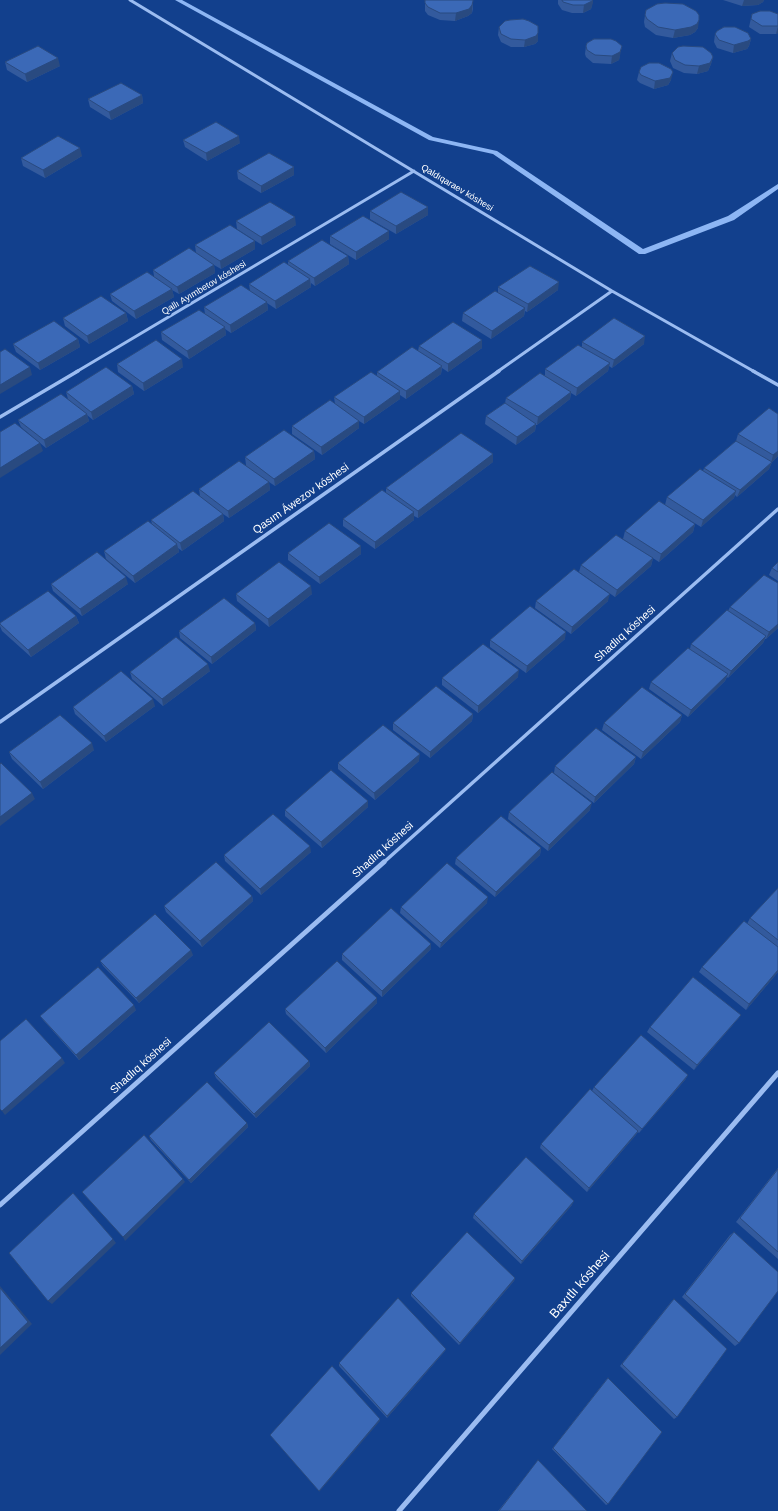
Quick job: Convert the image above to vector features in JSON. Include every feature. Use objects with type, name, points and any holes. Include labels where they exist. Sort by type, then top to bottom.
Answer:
[{"type":"street","name":"Qaldıqaraev kóshesi","points":[[130,0],[612,291],[778,385]]},
{"type":"street","name":"Qallı Ayımbetov kóshesi","points":[[0,417],[414,171]]},
{"type":"street","name":"Qasım Áwezov kóshesi","points":[[0,722],[612,291]]},
{"type":"street","name":"Shadlıq kóshesi","points":[[0,1205],[778,509]]},
{"type":"street","name":"Baxıtlı kóshesi","points":[[399,1511],[778,1073]]},
{"type":"building","points":[[425,0],[473,1],[469,9],[456,13],[440,13],[428,7]]},
{"type":"building","points":[[562,0],[593,0],[584,5],[573,5],[563,2]]},
{"type":"building","points":[[657,4],[683,4],[696,11],[699,15],[697,24],[691,27],[675,30],[658,27],[647,19],[645,15],[646,10]]},
{"type":"building","points":[[760,11],[770,11],[778,14],[778,26],[762,26],[751,19],[752,14]]},
{"type":"building","points":[[523,19],[538,26],[538,33],[536,36],[525,40],[511,39],[501,34],[499,27],[505,21]]},
{"type":"building","points":[[724,27],[735,27],[748,33],[751,39],[734,45],[719,40],[715,34]]},
{"type":"building","points":[[594,39],[611,39],[616,41],[622,46],[620,52],[612,56],[595,55],[587,50],[586,46],[587,43]]},
{"type":"building","points":[[38,46],[58,58],[25,74],[5,62]]},
{"type":"building","points":[[678,47],[703,47],[711,53],[713,57],[710,63],[699,66],[685,65],[675,60],[672,53]]},
{"type":"building","points":[[649,63],[659,63],[671,69],[673,72],[670,78],[655,81],[641,75],[639,72],[641,67]]},
{"type":"building","points":[[121,83],[142,95],[109,112],[88,99]]},
{"type":"building","points":[[216,122],[239,136],[206,153],[183,140]]},
{"type":"building","points":[[58,136],[80,148],[43,170],[21,158]]},
{"type":"building","points":[[269,153],[294,167],[261,186],[237,171]]},
{"type":"building","points":[[401,192],[428,207],[396,226],[370,211]]},
{"type":"building","points":[[270,202],[295,217],[261,237],[236,221]]},
{"type":"building","points":[[363,216],[389,231],[356,252],[330,236]]},
{"type":"building","points":[[230,225],[255,241],[220,261],[195,245]]},
{"type":"building","points":[[322,240],[348,256],[314,278],[288,261]]},
{"type":"building","points":[[189,248],[214,265],[177,287],[153,270]]},
{"type":"building","points":[[284,262],[310,279],[275,301],[249,284]]},
{"type":"building","points":[[530,266],[559,282],[528,304],[498,287]]},
{"type":"building","points":[[147,272],[172,289],[134,311],[110,294]]},
{"type":"building","points":[[241,285],[267,302],[230,325],[204,307]]},
{"type":"building","points":[[495,291],[525,308],[492,331],[463,313]]},
{"type":"building","points":[[101,296],[126,313],[87,336],[63,318]]},
{"type":"building","points":[[199,310],[225,327],[187,351],[161,332]]},
{"type":"building","points":[[614,318],[645,336],[614,360],[582,342]]},
{"type":"building","points":[[54,321],[78,339],[38,363],[13,344]]},
{"type":"building","points":[[453,322],[482,340],[448,364],[419,346]]},
{"type":"building","points":[[156,340],[182,359],[143,383],[117,364]]},
{"type":"building","points":[[578,345],[610,363],[577,388],[545,369]]},
{"type":"building","points":[[412,347],[442,366],[406,391],[377,372]]},
{"type":"building","points":[[5,349],[30,367],[0,385],[0,352]]},
{"type":"building","points":[[106,367],[132,386],[91,412],[66,392]]},
{"type":"building","points":[[371,372],[400,391],[364,417],[334,397]]},
{"type":"building","points":[[540,373],[571,392],[538,417],[506,398]]},
{"type":"building","points":[[61,394],[87,414],[44,440],[18,420]]},
{"type":"building","points":[[330,400],[359,421],[321,447],[292,426]]},
{"type":"building","points":[[505,403],[536,424],[517,437],[486,416]]},
{"type":"building","points":[[769,408],[778,414],[778,451],[773,455],[738,434]]},
{"type":"building","points":[[15,423],[40,443],[0,468],[0,432]]},
{"type":"building","points":[[284,430],[314,451],[274,479],[245,457]]},
{"type":"building","points":[[461,433],[493,454],[418,511],[386,488]]},
{"type":"building","points":[[736,441],[772,462],[740,490],[704,468]]},
{"type":"building","points":[[239,461],[269,482],[228,511],[199,489]]},
{"type":"building","points":[[700,469],[736,491],[703,520],[667,497]]},
{"type":"building","points":[[382,490],[414,512],[375,542],[343,519]]},
{"type":"building","points":[[193,491],[223,514],[180,543],[151,520]]},
{"type":"building","points":[[659,501],[695,524],[661,554],[625,531]]},
{"type":"building","points":[[148,521],[177,544],[133,576],[104,551]]},
{"type":"building","points":[[329,523],[361,546],[319,577],[288,553]]},
{"type":"building","points":[[616,535],[653,558],[617,590],[581,565]]},
{"type":"building","points":[[97,552],[126,577],[80,609],[51,584]]},
{"type":"building","points":[[279,562],[311,586],[268,619],[236,594]]},
{"type":"building","points":[[778,562],[778,572],[772,568]]},
{"type":"building","points":[[574,569],[610,594],[572,627],[536,601]]},
{"type":"building","points":[[764,575],[778,583],[778,624],[769,632],[730,607]]},
{"type":"building","points":[[48,591],[76,616],[28,650],[0,623]]},
{"type":"building","points":[[224,598],[255,623],[211,657],[179,631]]},
{"type":"building","points":[[530,606],[566,632],[527,666],[490,640]]},
{"type":"building","points":[[727,610],[766,636],[731,671],[691,644]]},
{"type":"building","points":[[176,637],[208,664],[162,699],[130,672]]},
{"type":"building","points":[[483,644],[519,670],[478,706],[442,678]]},
{"type":"building","points":[[688,648],[728,674],[691,710],[651,682]]},
{"type":"building","points":[[121,671],[153,699],[104,736],[73,707]]},
{"type":"building","points":[[436,686],[473,714],[430,752],[393,723]]},
{"type":"building","points":[[642,687],[682,715],[643,752],[604,723]]},
{"type":"building","points":[[60,715],[92,743],[40,782],[9,752]]},
{"type":"building","points":[[383,725],[420,754],[374,793],[338,763]]},
{"type":"building","points":[[596,728],[636,757],[595,797],[555,766]]},
{"type":"building","points":[[1,763],[32,793],[0,817],[0,764]]},
{"type":"building","points":[[331,770],[368,801],[321,842],[285,810]]},
{"type":"building","points":[[552,772],[592,803],[549,845],[509,812]]},
{"type":"building","points":[[273,814],[310,846],[260,889],[224,855]]},
{"type":"building","points":[[501,816],[541,848],[496,892],[456,858]]},
{"type":"building","points":[[216,862],[252,896],[200,941],[164,906]]},
{"type":"building","points":[[447,863],[488,897],[441,943],[401,907]]},
{"type":"building","points":[[778,888],[778,940],[750,918]]},
{"type":"building","points":[[391,908],[431,944],[382,991],[342,954]]},
{"type":"building","points":[[155,914],[191,950],[136,998],[100,961]]},
{"type":"building","points":[[744,921],[778,947],[778,970],[749,1004],[702,967]]},
{"type":"building","points":[[337,961],[377,998],[325,1048],[285,1009]]},
{"type":"building","points":[[98,967],[134,1005],[76,1055],[40,1016]]},
{"type":"building","points":[[693,977],[741,1015],[697,1065],[650,1027]]},
{"type":"building","points":[[26,1019],[62,1058],[2,1111],[0,1109],[0,1041]]},
{"type":"building","points":[[269,1022],[309,1061],[254,1114],[214,1073]]},
{"type":"building","points":[[641,1035],[688,1075],[642,1129],[594,1087]]},
{"type":"building","points":[[207,1082],[247,1123],[189,1180],[149,1136]]},
{"type":"building","points":[[590,1089],[638,1131],[589,1188],[541,1144]]},
{"type":"building","points":[[144,1135],[183,1179],[123,1237],[82,1192]]},
{"type":"building","points":[[526,1157],[574,1201],[522,1261],[474,1214]]},
{"type":"building","points":[[778,1169],[778,1252],[740,1218]]},
{"type":"building","points":[[73,1193],[113,1239],[48,1301],[9,1253]]},
{"type":"building","points":[[467,1232],[515,1278],[460,1343],[411,1293]]},
{"type":"building","points":[[734,1232],[778,1272],[778,1291],[739,1343],[685,1294]]},
{"type":"building","points":[[0,1288],[28,1322],[0,1348]]},
{"type":"building","points":[[398,1298],[446,1349],[387,1416],[339,1363]]},
{"type":"building","points":[[674,1299],[727,1349],[677,1417],[622,1364]]},
{"type":"building","points":[[332,1366],[380,1419],[319,1491],[270,1435]]},
{"type":"building","points":[[608,1378],[662,1432],[608,1504],[553,1448]]},
{"type":"building","points":[[538,1460],[587,1511],[499,1511]]},
{"type":"waterway","points":[[178,0],[431,139],[495,152],[642,252],[731,218],[778,186]]}]
